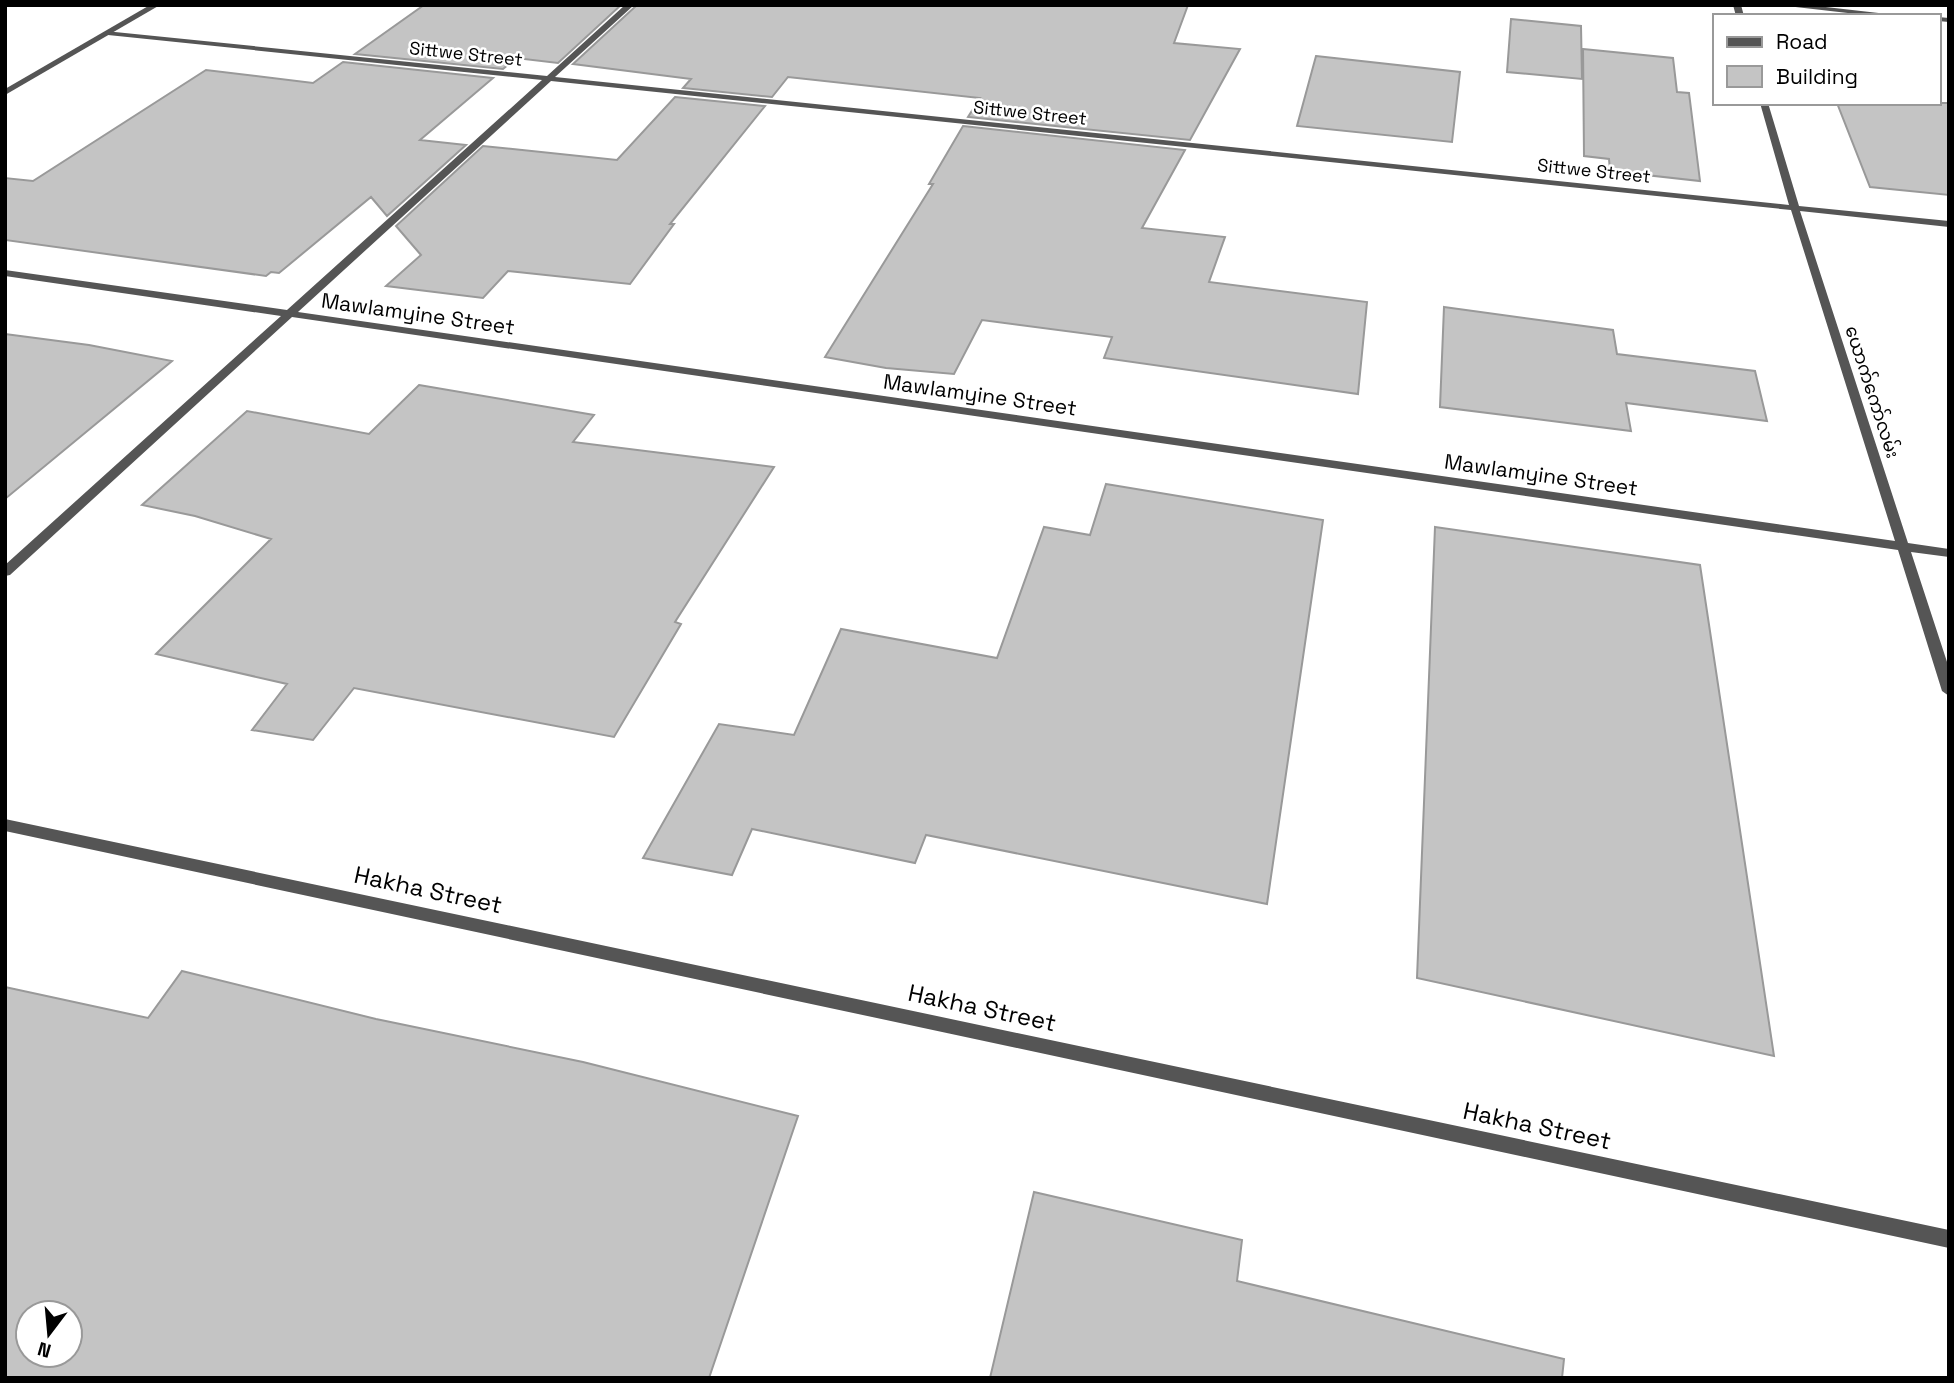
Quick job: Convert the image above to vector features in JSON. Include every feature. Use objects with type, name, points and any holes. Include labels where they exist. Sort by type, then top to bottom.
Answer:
[{"type":"street","points":[[5,93],[156,5]]},
{"type":"street","points":[[5,572],[630,5]]},
{"type":"street","points":[[1781,5],[1879,14]]},
{"type":"street","name":"Sittwe Street","points":[[108,33],[1949,224]]},
{"type":"street","name":"ယောက်ကော်လမ်း","points":[[1765,105],[1793,208],[1905,547],[1949,691]]},
{"type":"street","name":"Mawlamyine Street","points":[[5,273],[1949,553]]},
{"type":"street","name":"Hakha Street","points":[[5,825],[1949,1239]]},
{"type":"building","points":[[424,5],[621,5],[558,63],[516,58],[503,69],[355,54]]},
{"type":"building","points":[[637,5],[1188,5],[1174,43],[1240,49],[1190,140],[968,117],[980,98],[788,77],[772,97],[683,88],[691,79],[573,64]]},
{"type":"building","points":[[1511,19],[1581,26],[1582,79],[1507,72]]},
{"type":"building","points":[[1583,49],[1673,58],[1677,92],[1689,93],[1700,181],[1610,171],[1609,159],[1584,156]]},
{"type":"building","points":[[1316,56],[1460,72],[1452,142],[1297,126]]},
{"type":"building","points":[[343,62],[493,78],[420,140],[466,145],[387,216],[371,197],[279,273],[271,272],[266,276],[5,240],[5,178],[33,181],[206,70],[313,83]]},
{"type":"building","points":[[675,97],[765,106],[670,224],[674,224],[630,284],[508,271],[483,298],[386,286],[421,255],[396,226],[483,146],[617,160]]},
{"type":"building","points":[[1949,103],[1949,195],[1870,187],[1838,105]]},
{"type":"building","points":[[963,126],[1185,150],[1142,228],[1225,237],[1209,282],[1367,302],[1358,394],[1104,358],[1112,337],[982,320],[954,374],[886,368],[825,357],[933,184],[929,184]]},
{"type":"building","points":[[1444,307],[1613,330],[1617,354],[1755,371],[1767,421],[1626,403],[1631,431],[1440,407]]},
{"type":"building","points":[[5,334],[89,345],[172,361],[5,499]]},
{"type":"building","points":[[419,385],[594,415],[573,442],[774,467],[675,622],[681,624],[614,737],[354,688],[313,740],[252,730],[287,684],[156,654],[271,539],[195,516],[142,505],[247,411],[369,434]]},
{"type":"building","points":[[1106,484],[1323,520],[1267,904],[926,835],[915,863],[752,829],[732,875],[643,858],[719,724],[794,735],[841,629],[997,658],[1044,527],[1090,535]]},
{"type":"building","points":[[1435,527],[1700,565],[1774,1056],[1417,978]]},
{"type":"building","points":[[182,971],[376,1019],[583,1062],[798,1116],[709,1378],[5,1378],[5,987],[148,1018]]},
{"type":"building","points":[[1034,1192],[1242,1240],[1237,1281],[1564,1359],[1562,1378],[990,1378]]}]
